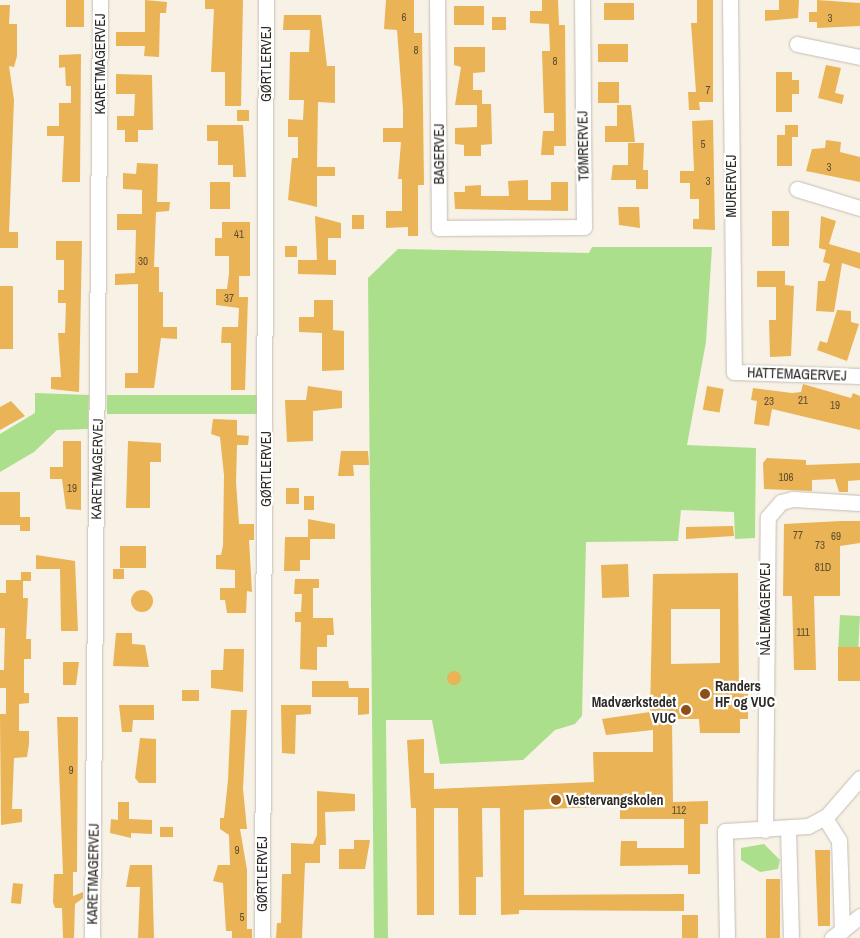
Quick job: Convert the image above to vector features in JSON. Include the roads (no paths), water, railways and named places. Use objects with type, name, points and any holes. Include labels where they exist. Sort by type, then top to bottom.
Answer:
[{"type":"street","name":"KARETMAGERVEJ","points":[[92,938],[100,0]]},
{"type":"street","name":"GØRTLERVEJ","points":[[262,938],[266,0]]},
{"type":"street","name":"BAGERVEJ","points":[[437,0],[439,228],[518,228]]},
{"type":"street","name":"TØMRERVEJ","points":[[518,228],[584,227],[582,0]]},
{"type":"street","name":"MURERVEJ","points":[[730,0],[734,372]]},
{"type":"street","points":[[797,44],[860,57]]},
{"type":"street","points":[[797,189],[860,208]]},
{"type":"street","name":"HATTEMAGERVEJ","points":[[734,372],[860,376]]},
{"type":"street","name":"NÅLEMAGERVEJ","points":[[766,830],[765,742],[768,517],[780,502],[794,499],[860,502]]},
{"type":"street","points":[[726,938],[725,831],[788,830],[825,818],[860,778]]},
{"type":"street","points":[[825,818],[838,840],[837,935]]},
{"type":"street","points":[[788,830],[791,938]]},
{"type":"street","points":[[837,935],[860,916]]},
{"type":"place","name":"Randers HF og VUC","points":[[705,694]]},
{"type":"place","name":"Madværkstedet VUC","points":[[686,710]]},
{"type":"place","name":"Vestervangskolen","points":[[556,800]]}]
